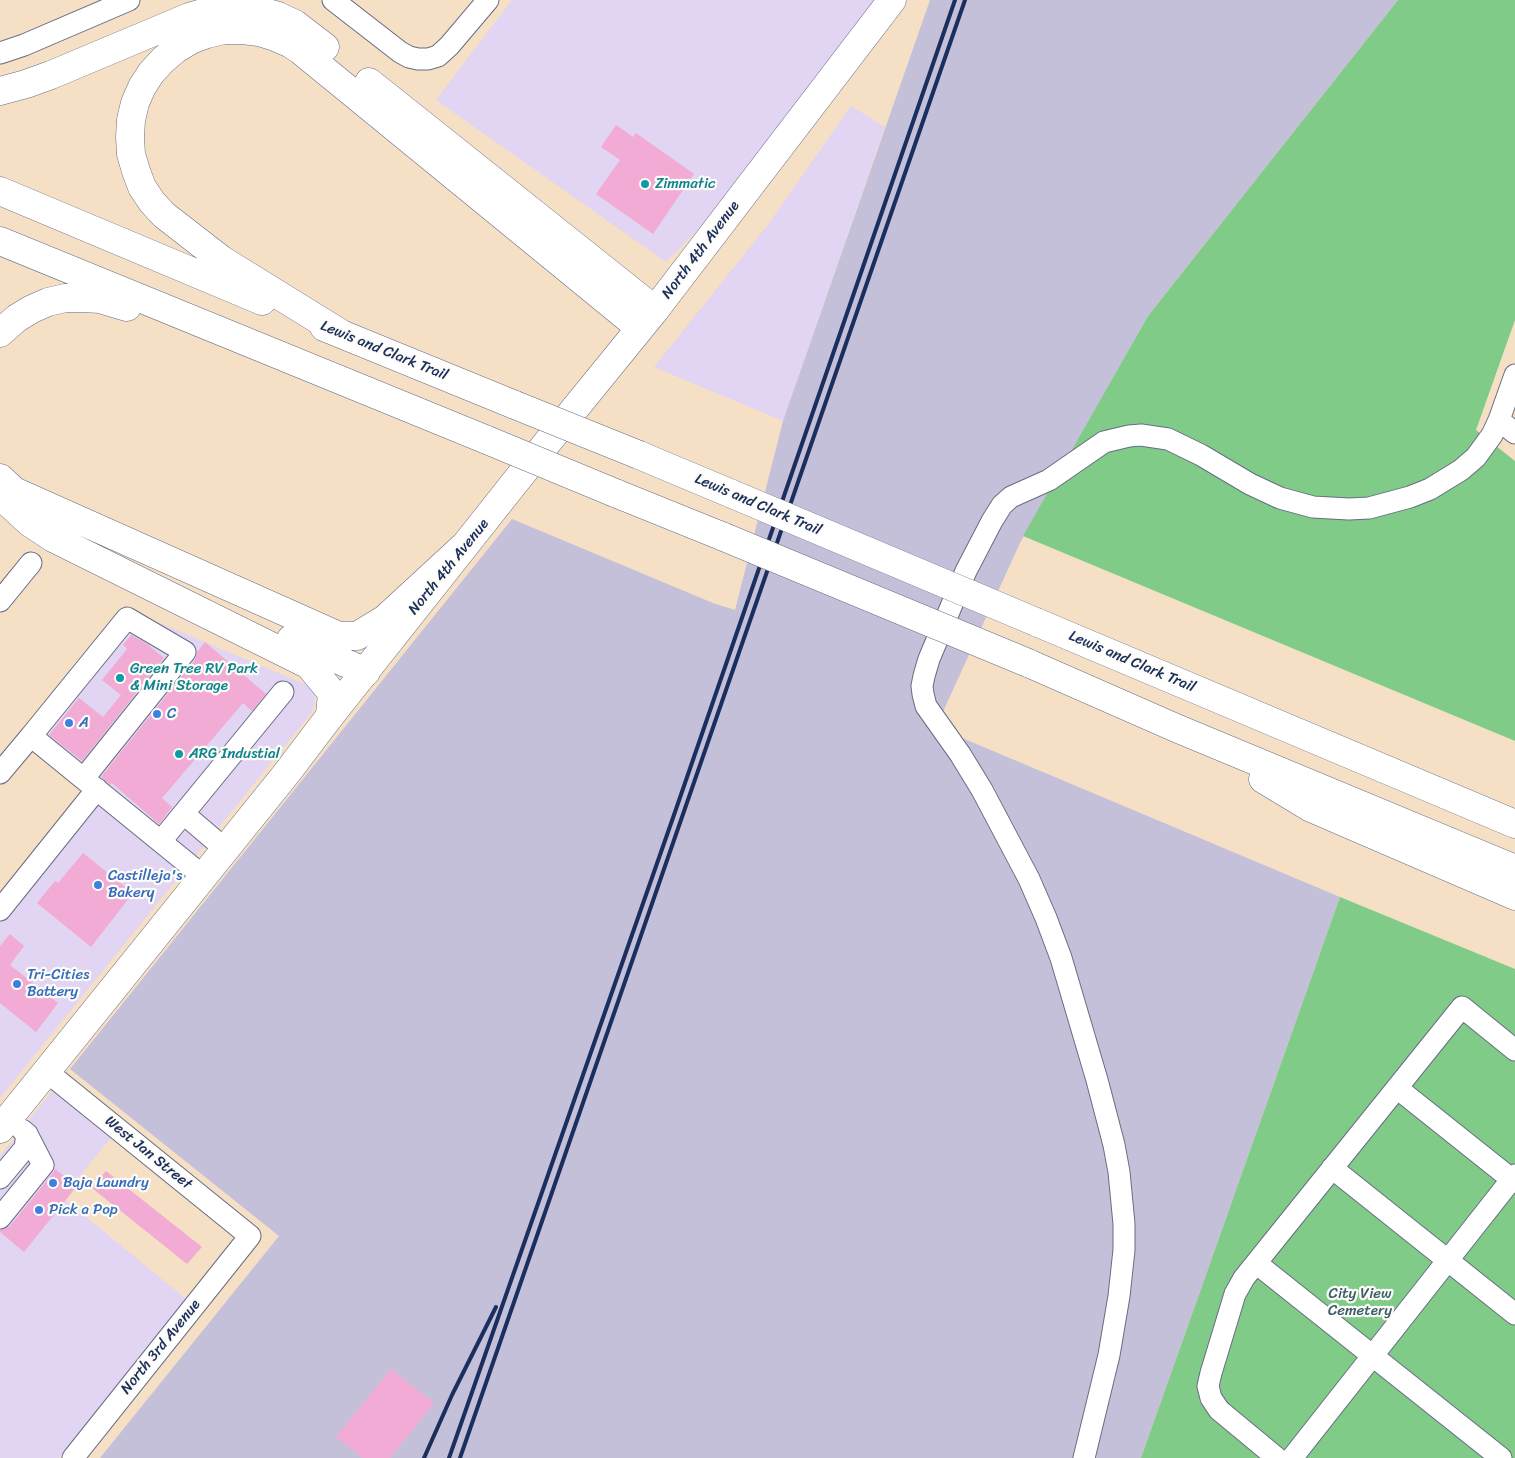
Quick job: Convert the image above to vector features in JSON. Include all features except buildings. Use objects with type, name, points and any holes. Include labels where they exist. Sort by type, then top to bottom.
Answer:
[{"type":"main road","name":"North 4th Avenue","points":[[12,1127],[46,1071],[286,774],[464,547],[647,319],[892,0]]},
{"type":"main road","points":[[0,91],[51,75],[206,12],[243,8],[278,16],[295,24],[310,35],[647,319]]},
{"type":"main road","points":[[340,333],[222,260],[164,214],[152,202],[142,187],[131,154],[131,120],[135,103],[151,72],[176,48],[207,34],[224,30],[242,30],[267,34],[291,44],[647,319]]},
{"type":"main road","name":"Lewis and Clark Trail","points":[[0,191],[639,455],[1515,824]]},
{"type":"main road","points":[[0,241],[1028,662],[1176,728],[1515,869]]},
{"type":"main road","points":[[0,333],[17,318],[32,309],[48,302],[65,298],[100,299],[222,332]]},
{"type":"main road","points":[[0,478],[14,491],[340,636],[357,636],[385,619],[464,547]]},
{"type":"main road","points":[[0,495],[29,522],[53,538],[309,665],[332,694],[330,716]]},
{"type":"main road","points":[[53,538],[366,672]]},
{"type":"main road","points":[[340,636],[366,672]]},
{"type":"main road","points":[[1176,728],[1311,808],[1515,896]]},
{"type":"main road","points":[[1401,777],[1515,817]]},
{"type":"street","points":[[0,53],[24,45],[129,0]]},
{"type":"street","points":[[333,0],[400,52],[418,60],[438,56],[449,46],[488,0]]},
{"type":"street","points":[[1084,1458],[1109,1355],[1119,1296],[1124,1250],[1124,1224],[1119,1172],[1097,1080],[1061,958],[1040,904],[1020,860],[982,790],[924,701],[922,686],[924,676],[945,619],[979,545],[1006,500],[1048,480],[1104,442],[1141,435],[1168,440],[1280,498],[1313,507],[1369,508],[1410,497],[1446,480],[1476,457],[1488,443],[1507,427],[1515,375]]},
{"type":"street","points":[[0,601],[8,576],[31,563]]},
{"type":"street","points":[[0,773],[127,618],[185,652],[0,910]]},
{"type":"street","points":[[161,841],[283,692]]},
{"type":"street","points":[[31,736],[203,876]]},
{"type":"street","points":[[184,814],[225,849]]},
{"type":"street","points":[[1277,1458],[1219,1410],[1211,1398],[1208,1386],[1235,1294],[1244,1278],[1462,1007],[1515,1050]]},
{"type":"street","name":"West Jan Street","points":[[46,1071],[250,1236]]},
{"type":"street","points":[[1292,1458],[1514,1179],[1397,1088]]},
{"type":"street","points":[[3,1193],[33,1177],[43,1165],[12,1127]]},
{"type":"street","points":[[3,1193],[25,1148],[12,1127]]},
{"type":"street","points":[[1332,1168],[1515,1314]]},
{"type":"street","points":[[3,1193],[33,1177]]},
{"type":"street","name":"North 3rd Avenue","points":[[73,1458],[250,1236]]},
{"type":"street","points":[[1256,1263],[1501,1458]]},
{"type":"shaded area","points":[[512,0],[880,0],[725,202],[666,262],[436,100]]},
{"type":"shaded area","points":[[930,0],[1398,0],[1148,316],[1020,543],[936,727],[1340,897],[1141,1458],[100,1458],[279,1236],[70,1069],[512,519],[713,603],[735,610],[783,421]]},
{"type":"shaded area","points":[[851,106],[885,127],[783,421],[654,367],[767,226]]},
{"type":"shaded area","points":[[131,611],[312,687],[315,699],[312,712],[0,1098],[0,921],[102,794],[32,737]]},
{"type":"shaded area","points":[[53,1090],[111,1138],[62,1197],[186,1299],[59,1458],[0,1458],[0,1156]]},
{"type":"green space","points":[[1398,0],[1515,0],[1515,320],[1476,430],[1515,461],[1515,741],[1023,536],[1148,316]]},
{"type":"green space","name":"City View Cemetery","points":[[1340,897],[1515,969],[1515,1458],[1141,1458]]},
{"type":"railway","points":[[449,1458],[675,812],[955,0]]},
{"type":"railway","points":[[460,1458],[965,0]]},
{"type":"railway","points":[[424,1458],[452,1395],[496,1307]]},
{"type":"place","name":"Zimmatic","points":[[645,184]]},
{"type":"place","name":"Green Tree RV Park & Mini Storage","points":[[120,678]]},
{"type":"place","name":"C","points":[[157,714]]},
{"type":"place","name":"A","points":[[69,723]]},
{"type":"place","name":"ARG Industial","points":[[179,754]]},
{"type":"place","name":"Castilleja's Bakery","points":[[98,885]]},
{"type":"place","name":"Tri-Cities Battery","points":[[17,984]]},
{"type":"place","name":"Baja Laundry","points":[[53,1183]]},
{"type":"place","name":"Pick a Pop","points":[[39,1210]]}]
